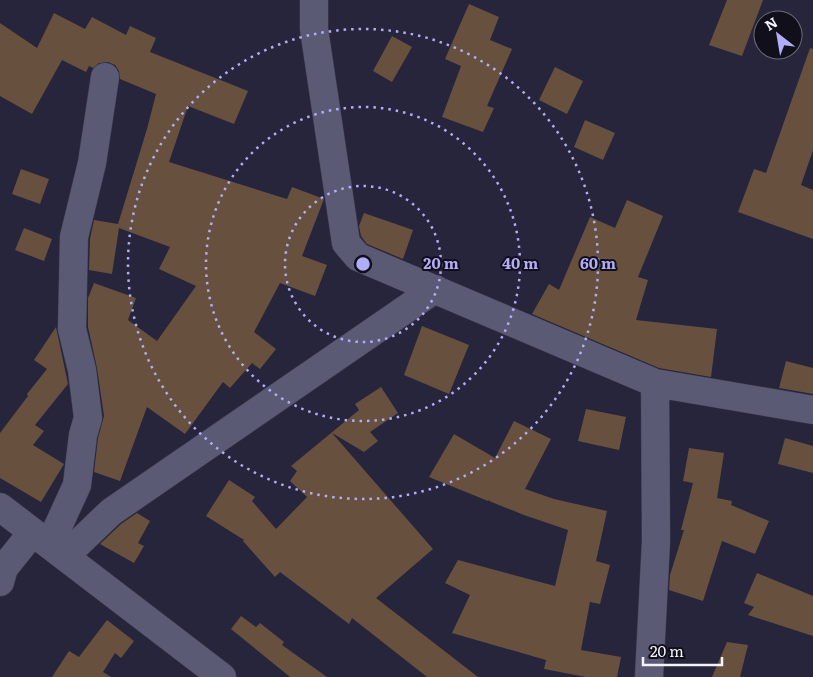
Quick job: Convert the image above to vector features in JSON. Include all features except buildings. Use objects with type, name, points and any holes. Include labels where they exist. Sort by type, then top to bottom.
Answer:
[{"type":"street","points":[[314,0],[314,29],[346,243],[358,257],[655,383],[813,410]]},
{"type":"street","points":[[49,544],[77,485],[83,435],[88,418],[82,370],[72,329],[74,237],[92,163],[105,77]]},
{"type":"street","points":[[1,574],[49,544],[111,512],[435,289]]},
{"type":"street","points":[[649,677],[656,541],[655,383]]},
{"type":"street","points":[[77,485],[84,497],[111,512]]},
{"type":"street","points":[[0,507],[222,677]]}]
